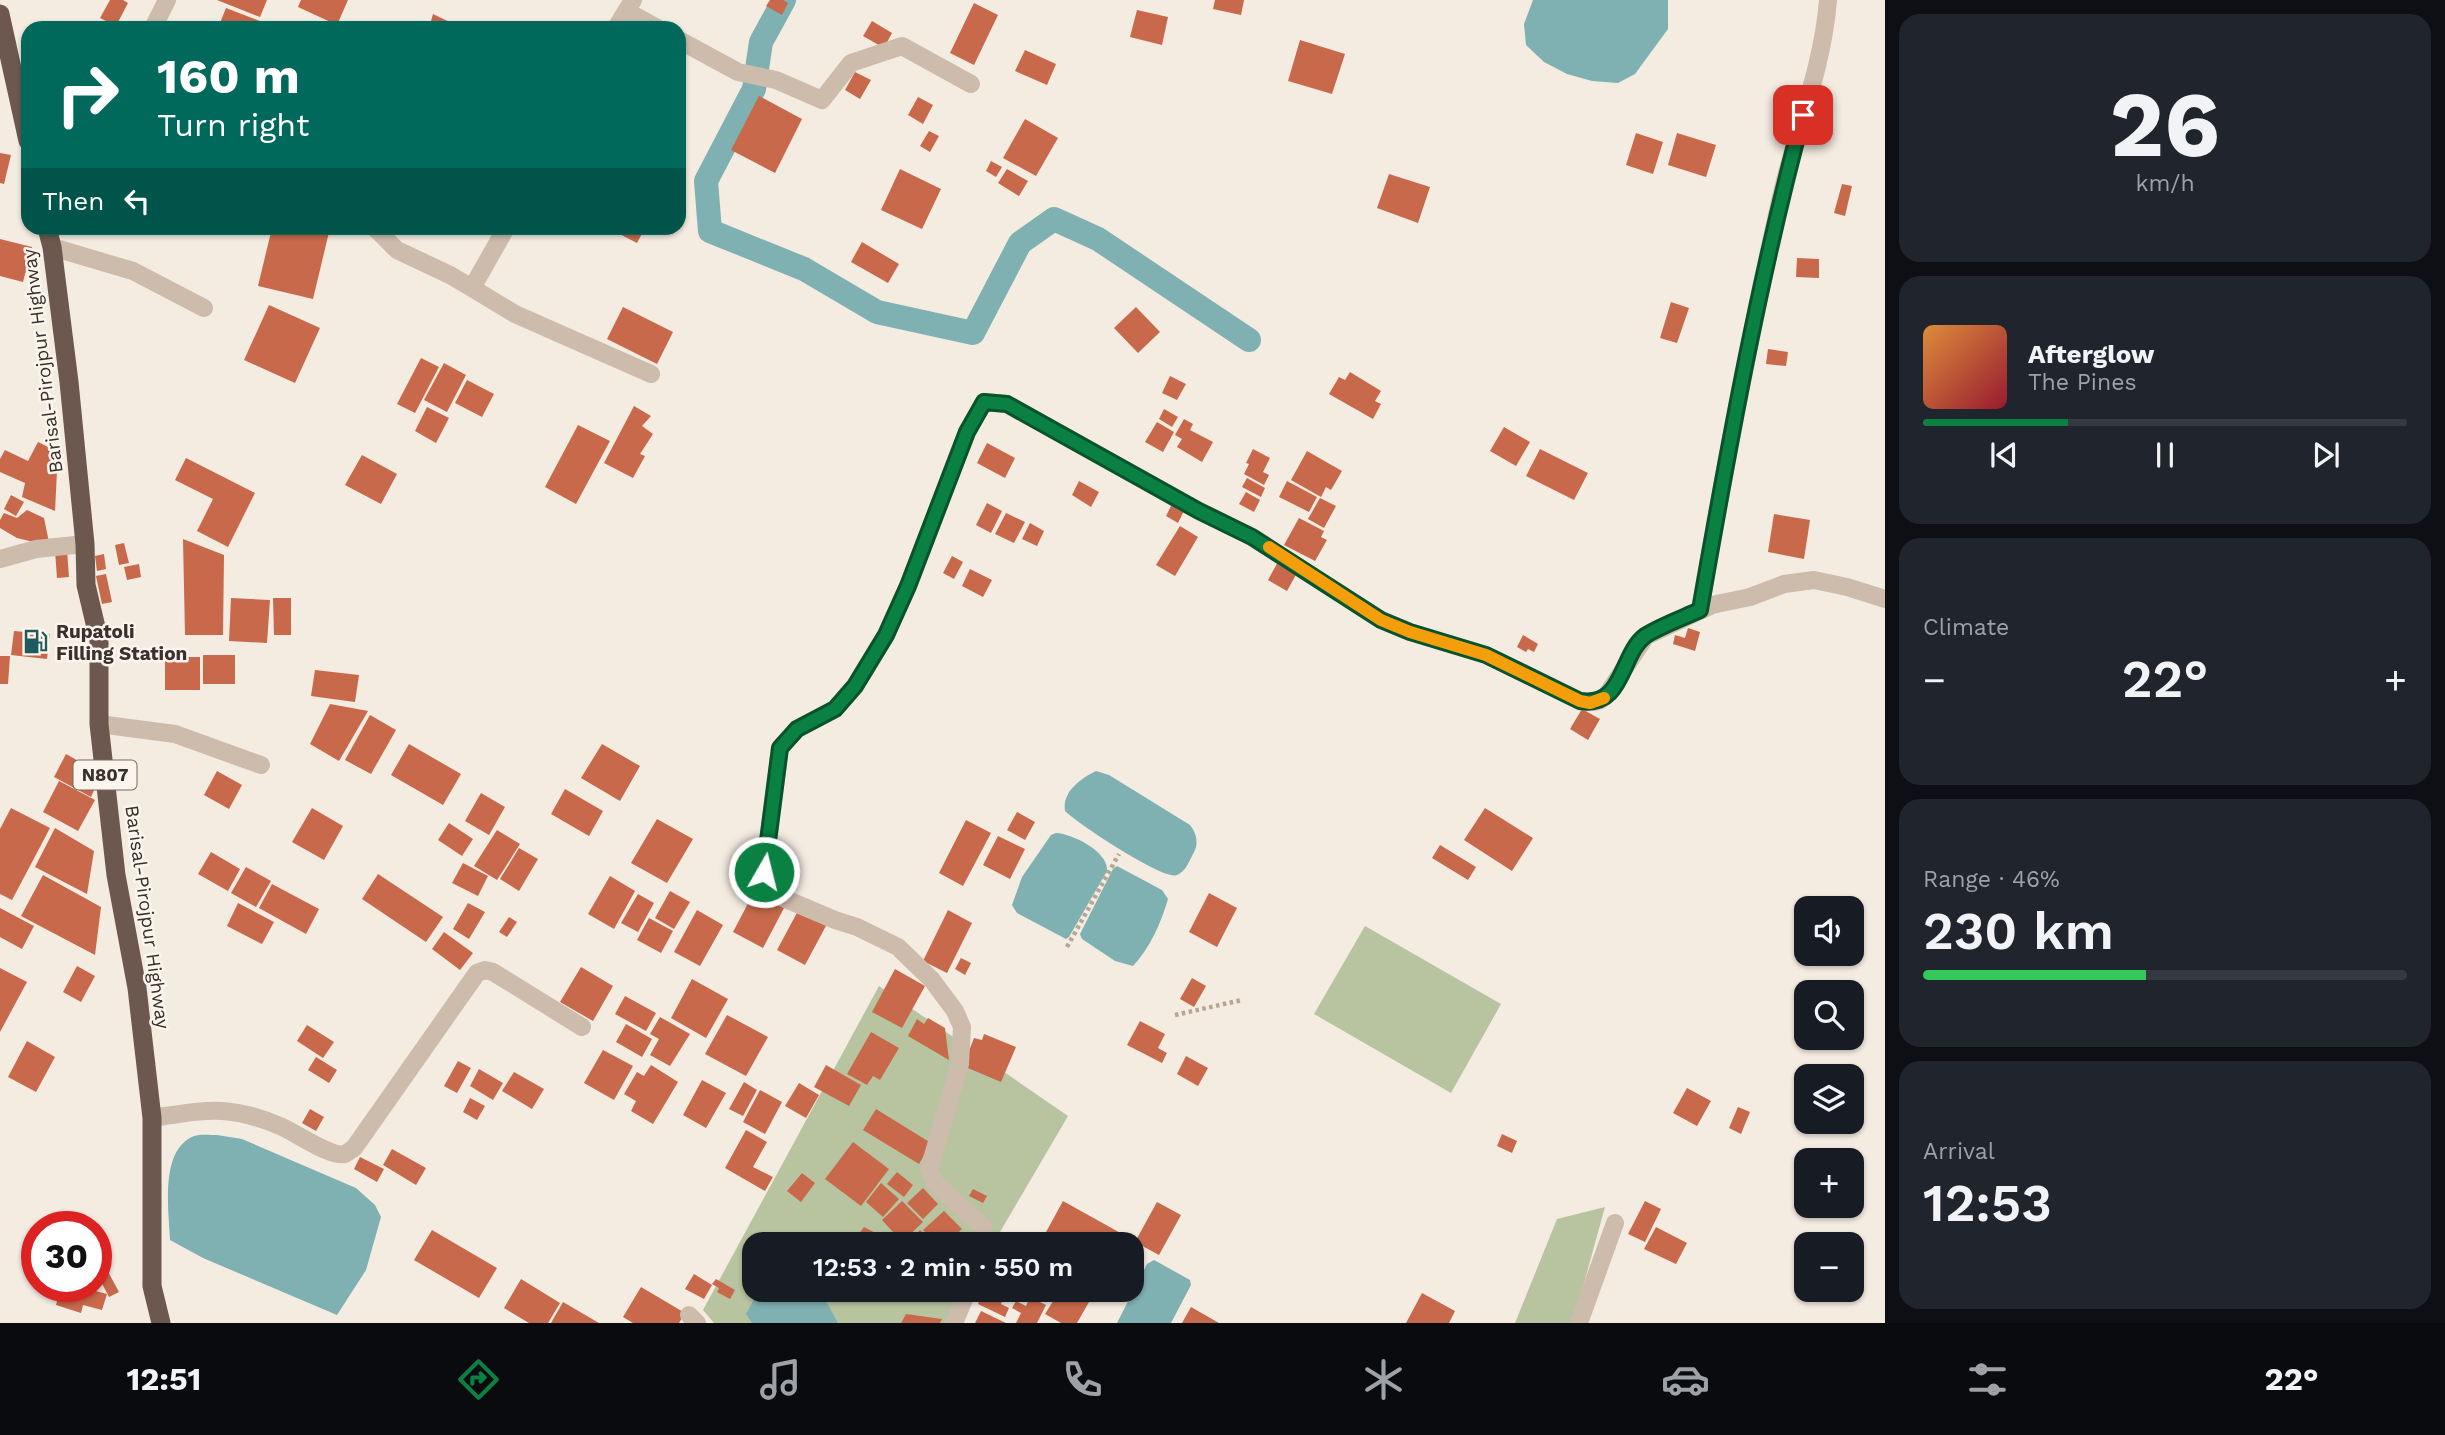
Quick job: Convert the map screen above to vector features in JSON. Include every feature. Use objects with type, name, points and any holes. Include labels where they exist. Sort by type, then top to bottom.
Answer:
[{"type":"highway","points":[[0,14],[21,109]]},
{"type":"highway","name":"Barisal-Pirojpur Highway","points":[[50,237],[69,382],[85,544],[86,585],[99,640],[99,724],[116,875],[137,988],[152,1118],[152,1286],[161,1323]]},
{"type":"street","points":[[156,21],[167,0]]},
{"type":"street","points":[[1700,610],[1732,426],[1782,193],[1824,37],[1828,0]]},
{"type":"street","points":[[619,21],[629,6],[648,21]]},
{"type":"street","points":[[686,44],[738,72],[776,80],[822,100],[851,63],[902,46],[971,83]]},
{"type":"street","points":[[382,235],[397,250],[472,288],[515,314],[652,374]]},
{"type":"street","points":[[472,288],[502,235]]},
{"type":"street","points":[[50,237],[133,271],[204,308]]},
{"type":"street","points":[[984,1232],[983,1227],[935,1183],[929,1169],[960,1064],[962,1027],[955,1011],[932,980],[898,947],[857,927],[769,892],[764,872],[780,748],[797,729],[835,709],[855,686],[886,635],[908,586],[967,432],[984,402],[1007,404],[1199,511],[1252,537],[1381,620],[1410,632],[1486,655],[1580,701],[1601,701],[1646,636],[1700,610],[1750,597],[1784,584],[1814,580],[1885,599]]},
{"type":"street","points":[[0,559],[36,549],[85,544]]},
{"type":"street","points":[[99,724],[175,734],[261,765]]},
{"type":"street","points":[[152,1118],[214,1109],[246,1112],[284,1127],[335,1154],[346,1154],[354,1148],[477,973],[485,970],[493,972],[582,1027]]},
{"type":"street","points":[[1579,1323],[1615,1223]]},
{"type":"street","points":[[954,1323],[963,1302]]},
{"type":"path","points":[[1067,947],[1119,854]]},
{"type":"path","points":[[1175,1015],[1242,1000]]},
{"type":"green space","points":[[1365,926],[1501,1004],[1451,1093],[1314,1014]]},
{"type":"green space","points":[[879,986],[1068,1116],[1000,1232],[745,1232]]},
{"type":"green space","points":[[1605,1207],[1573,1323],[1515,1323],[1557,1219]]},
{"type":"green space","points":[[742,1238],[742,1302],[959,1302],[946,1323],[714,1323],[703,1310]]},
{"type":"water","points":[[1533,0],[1668,0],[1668,29],[1635,74],[1618,83],[1592,81],[1567,74],[1544,62],[1526,45],[1524,24]]},
{"type":"water","points":[[1096,771],[1109,775],[1190,825],[1197,843],[1182,872],[1177,875],[1169,874],[1139,861],[1065,811],[1069,792],[1078,782]]},
{"type":"water","points":[[1056,833],[1089,845],[1102,857],[1107,871],[1066,939],[1017,913],[1012,905],[1022,877],[1051,835]]},
{"type":"water","points":[[1117,866],[1162,890],[1168,899],[1154,935],[1133,966],[1115,961],[1082,939],[1080,934]]},
{"type":"water","points":[[217,1135],[242,1139],[356,1188],[375,1205],[381,1217],[366,1270],[337,1315],[203,1258],[170,1240],[168,1182],[175,1154],[183,1143],[194,1136]]},
{"type":"water","points":[[1154,1260],[1190,1280],[1191,1285],[1171,1323],[1117,1323],[1128,1302],[1144,1302],[1144,1270]]},
{"type":"water","points":[[752,1302],[827,1302],[838,1323],[752,1323],[746,1314]]},
{"type":"building","points":[[110,0],[123,0],[128,3],[119,21],[100,18]]},
{"type":"building","points":[[217,0],[267,0],[260,17]]},
{"type":"building","points":[[301,0],[348,0],[339,21],[328,21],[298,7]]},
{"type":"building","points":[[770,0],[783,0],[788,3],[782,15],[766,6]]},
{"type":"building","points":[[1215,0],[1244,0],[1241,15],[1213,9]]},
{"type":"building","points":[[974,3],[998,15],[974,65],[950,53]]},
{"type":"building","points":[[226,8],[260,21],[221,21]]},
{"type":"building","points":[[1137,10],[1168,17],[1162,45],[1130,37]]},
{"type":"building","points":[[433,14],[448,21],[431,21]]},
{"type":"building","points":[[872,21],[892,33],[884,48],[863,36]]},
{"type":"building","points":[[1300,40],[1345,54],[1332,94],[1288,81]]},
{"type":"building","points":[[1025,50],[1056,64],[1047,85],[1015,71]]},
{"type":"building","points":[[855,72],[871,80],[860,99],[845,90]]},
{"type":"building","points":[[759,96],[802,119],[775,173],[731,150]]},
{"type":"building","points":[[918,97],[933,105],[923,124],[908,115]]},
{"type":"building","points":[[1025,119],[1058,138],[1036,176],[1003,158]]},
{"type":"building","points":[[929,131],[939,136],[930,152],[920,146]]},
{"type":"building","points":[[1636,133],[1663,142],[1653,174],[1626,165]]},
{"type":"building","points":[[1677,133],[1716,145],[1706,177],[1668,165]]},
{"type":"building","points":[[0,153],[11,155],[4,184],[0,183]]},
{"type":"building","points":[[991,161],[1002,167],[996,177],[986,171]]},
{"type":"building","points":[[900,169],[941,189],[922,229],[881,210]]},
{"type":"building","points":[[1007,169],[1028,181],[1019,196],[998,183]]},
{"type":"building","points":[[1389,174],[1430,187],[1418,223],[1377,208]]},
{"type":"building","points":[[1842,184],[1852,186],[1845,216],[1834,213]]},
{"type":"building","points":[[270,235],[328,235],[313,299],[258,286]]},
{"type":"building","points":[[622,235],[641,235],[637,243]]},
{"type":"building","points":[[0,239],[32,247],[23,282],[0,276]]},
{"type":"building","points":[[862,242],[899,264],[888,283],[851,262]]},
{"type":"building","points":[[1797,258],[1819,259],[1819,278],[1796,277]]},
{"type":"building","points":[[1671,302],[1689,308],[1677,343],[1660,338]]},
{"type":"building","points":[[269,305],[320,328],[295,383],[244,360]]},
{"type":"building","points":[[623,307],[673,332],[657,364],[607,339]]},
{"type":"building","points":[[1136,307],[1160,332],[1138,353],[1114,328]]},
{"type":"building","points":[[1768,349],[1788,352],[1786,366],[1766,364]]},
{"type":"building","points":[[421,358],[439,367],[415,413],[397,404]]},
{"type":"building","points":[[444,363],[466,375],[447,412],[424,400]]},
{"type":"building","points":[[1350,372],[1381,391],[1375,401],[1381,404],[1373,419],[1329,394],[1339,377],[1345,380]]},
{"type":"building","points":[[1170,376],[1186,384],[1177,400],[1162,393]]},
{"type":"building","points":[[467,380],[494,394],[482,417],[455,403]]},
{"type":"building","points":[[634,406],[651,416],[642,426],[653,434],[640,454],[645,456],[633,478],[604,463]]},
{"type":"building","points":[[427,407],[449,418],[436,443],[415,431]]},
{"type":"building","points":[[1164,409],[1178,417],[1172,427],[1159,419]]},
{"type":"building","points":[[1184,419],[1193,424],[1190,430],[1213,442],[1202,462],[1177,447],[1182,439],[1175,435]]},
{"type":"building","points":[[1157,422],[1174,432],[1163,452],[1145,442]]},
{"type":"building","points":[[578,425],[610,441],[576,504],[545,487]]},
{"type":"building","points":[[1504,427],[1530,442],[1516,466],[1490,451]]},
{"type":"building","points":[[38,442],[58,452],[55,511],[22,497],[25,483],[0,472],[0,459],[5,450],[28,461]]},
{"type":"building","points":[[987,443],[1015,458],[1005,478],[977,463]]},
{"type":"building","points":[[1253,449],[1270,458],[1263,472],[1269,475],[1264,485],[1244,474]]},
{"type":"building","points":[[1540,449],[1588,473],[1574,500],[1526,476]]},
{"type":"building","points":[[1307,451],[1342,471],[1331,490],[1326,487],[1321,497],[1291,480]]},
{"type":"building","points":[[362,455],[397,474],[381,504],[345,485]]},
{"type":"building","points":[[186,458],[255,493],[228,547],[197,531],[213,499],[175,480]]},
{"type":"building","points":[[1247,478],[1265,488],[1261,497],[1242,487]]},
{"type":"building","points":[[1079,481],[1099,492],[1091,507],[1072,495]]},
{"type":"building","points":[[1287,481],[1317,497],[1309,512],[1279,497]]},
{"type":"building","points":[[1246,492],[1260,500],[1254,512],[1239,504]]},
{"type":"building","points":[[11,495],[24,502],[16,516],[4,509]]},
{"type":"building","points":[[1320,498],[1336,506],[1324,528],[1308,519]]},
{"type":"building","points":[[1174,500],[1186,507],[1178,523],[1166,516]]},
{"type":"building","points":[[987,503],[1002,511],[991,533],[976,525]]},
{"type":"building","points":[[27,510],[44,518],[49,542],[42,544],[17,538],[0,528],[4,513],[17,518]]},
{"type":"building","points":[[1006,513],[1025,522],[1014,543],[995,534]]},
{"type":"building","points":[[1774,514],[1810,520],[1804,559],[1768,552]]},
{"type":"building","points":[[1299,518],[1324,531],[1321,537],[1327,540],[1315,561],[1284,545]]},
{"type":"building","points":[[1030,523],[1044,531],[1037,546],[1022,539]]},
{"type":"building","points":[[1180,526],[1198,537],[1175,576],[1156,565]]},
{"type":"building","points":[[183,539],[224,555],[223,635],[185,635]]},
{"type":"building","points":[[124,543],[129,563],[119,565],[115,545]]},
{"type":"building","points":[[67,550],[69,577],[57,578],[55,551]]},
{"type":"building","points":[[104,554],[106,569],[97,571],[95,556]]},
{"type":"building","points":[[952,556],[963,562],[954,579],[943,573]]},
{"type":"building","points":[[1279,560],[1298,571],[1287,591],[1268,580]]},
{"type":"building","points":[[139,564],[141,577],[127,580],[124,567]]},
{"type":"building","points":[[970,569],[992,580],[983,597],[962,586]]},
{"type":"building","points":[[106,574],[112,602],[102,604],[96,576]]},
{"type":"building","points":[[231,598],[270,600],[267,643],[229,641]]},
{"type":"building","points":[[273,598],[291,598],[291,635],[274,635]]},
{"type":"building","points":[[1688,628],[1700,632],[1695,651],[1673,644],[1675,635],[1685,638]]},
{"type":"building","points":[[14,631],[50,634],[47,659],[11,655]]},
{"type":"building","points":[[1523,635],[1538,644],[1534,652],[1528,649],[1526,652],[1517,647]]},
{"type":"building","points":[[203,655],[235,655],[235,684],[203,684]]},
{"type":"building","points":[[0,656],[10,656],[8,684],[0,684]]},
{"type":"building","points":[[165,657],[200,657],[200,690],[165,690]]},
{"type":"building","points":[[315,670],[359,675],[355,702],[311,696]]},
{"type":"building","points":[[330,704],[368,711],[339,761],[310,744]]},
{"type":"building","points":[[1582,709],[1600,719],[1588,740],[1570,729]]},
{"type":"building","points":[[370,715],[396,730],[371,774],[345,760]]},
{"type":"building","points":[[409,744],[461,774],[443,805],[391,775]]},
{"type":"building","points":[[602,744],[640,766],[620,801],[581,778]]},
{"type":"building","points":[[66,754],[89,767],[81,780],[95,788],[91,797],[54,777]]},
{"type":"building","points":[[217,771],[242,785],[229,809],[204,795]]},
{"type":"building","points":[[59,781],[95,800],[78,831],[43,812]]},
{"type":"building","points":[[565,789],[603,811],[589,836],[551,814]]},
{"type":"building","points":[[481,793],[505,807],[489,835],[465,821]]},
{"type":"building","points":[[11,808],[50,828],[12,900],[0,894],[0,829]]},
{"type":"building","points":[[312,808],[343,826],[324,860],[292,842]]},
{"type":"building","points":[[1485,808],[1533,838],[1512,871],[1464,840]]},
{"type":"building","points":[[1017,812],[1035,822],[1025,840],[1007,830]]},
{"type":"building","points":[[657,819],[693,839],[667,883],[631,863]]},
{"type":"building","points":[[966,820],[991,833],[963,886],[939,873]]},
{"type":"building","points":[[449,823],[473,839],[462,856],[438,840]]},
{"type":"building","points":[[55,828],[94,851],[87,894],[35,867]]},
{"type":"building","points":[[497,830],[520,844],[497,880],[474,866]]},
{"type":"building","points":[[998,836],[1025,849],[1010,879],[983,865]]},
{"type":"building","points":[[1440,845],[1476,867],[1468,880],[1432,858]]},
{"type":"building","points":[[519,848],[538,859],[519,891],[500,879]]},
{"type":"building","points":[[211,852],[240,869],[228,891],[198,874]]},
{"type":"building","points":[[463,863],[488,876],[478,896],[452,883]]},
{"type":"building","points":[[246,867],[271,881],[256,907],[231,893]]},
{"type":"building","points":[[378,874],[443,917],[426,942],[362,899]]},
{"type":"building","points":[[43,875],[101,907],[95,955],[21,916]]},
{"type":"building","points":[[610,876],[635,891],[614,929],[588,914]]},
{"type":"building","points":[[272,884],[319,909],[306,934],[259,908]]},
{"type":"building","points":[[670,891],[690,902],[674,929],[655,918]]},
{"type":"building","points":[[754,892],[784,908],[763,948],[733,932]]},
{"type":"building","points":[[1209,893],[1237,908],[1217,947],[1189,932]]},
{"type":"building","points":[[638,894],[654,903],[638,932],[621,923]]},
{"type":"building","points":[[238,903],[274,922],[262,944],[227,926]]},
{"type":"building","points":[[468,903],[485,912],[469,939],[453,929]]},
{"type":"building","points":[[0,908],[34,926],[22,949],[0,937]]},
{"type":"building","points":[[799,909],[827,924],[805,965],[777,950]]},
{"type":"building","points":[[697,910],[723,925],[700,966],[674,952]]},
{"type":"building","points":[[948,910],[972,923],[947,973],[923,961]]},
{"type":"building","points":[[509,917],[517,922],[507,937],[499,932]]},
{"type":"building","points":[[649,918],[673,931],[661,953],[637,940]]},
{"type":"building","points":[[444,932],[473,953],[460,970],[432,949]]},
{"type":"building","points":[[961,958],[971,963],[965,975],[955,969]]},
{"type":"building","points":[[77,966],[95,976],[81,1002],[63,992]]},
{"type":"building","points":[[581,967],[613,986],[593,1021],[560,1002]]},
{"type":"building","points":[[0,968],[27,982],[0,1032]]},
{"type":"building","points":[[895,969],[925,986],[902,1028],[872,1012]]},
{"type":"building","points":[[1192,978],[1206,986],[1194,1007],[1180,999]]},
{"type":"building","points":[[692,979],[728,999],[706,1038],[671,1018]]},
{"type":"building","points":[[625,996],[656,1013],[646,1031],[615,1014]]},
{"type":"building","points":[[727,1015],[768,1037],[746,1076],[705,1054]]},
{"type":"building","points":[[660,1017],[690,1034],[670,1066],[650,1055],[659,1039],[650,1034]]},
{"type":"building","points":[[928,1018],[945,1028],[949,1060],[908,1036],[917,1019],[924,1024]]},
{"type":"building","points":[[1140,1021],[1165,1034],[1158,1048],[1167,1053],[1162,1063],[1127,1045]]},
{"type":"building","points":[[626,1024],[652,1039],[642,1057],[616,1042]]},
{"type":"building","points":[[307,1025],[334,1042],[323,1058],[297,1041]]},
{"type":"building","points":[[871,1032],[899,1048],[880,1080],[873,1076],[867,1085],[847,1074]]},
{"type":"building","points":[[984,1034],[1016,1047],[1001,1082],[963,1066],[974,1038],[982,1040]]},
{"type":"building","points":[[27,1041],[55,1057],[36,1092],[8,1077]]},
{"type":"building","points":[[603,1050],[633,1066],[614,1100],[584,1083]]},
{"type":"building","points":[[1186,1056],[1208,1068],[1198,1086],[1177,1074]]},
{"type":"building","points":[[316,1057],[337,1070],[329,1083],[308,1070]]},
{"type":"building","points":[[458,1061],[471,1068],[457,1093],[444,1086]]},
{"type":"building","points":[[651,1065],[678,1082],[653,1124],[631,1111],[636,1101],[624,1094],[637,1072],[644,1076]]},
{"type":"building","points":[[826,1065],[861,1085],[849,1106],[814,1087]]},
{"type":"building","points":[[479,1069],[503,1083],[493,1100],[470,1086]]},
{"type":"building","points":[[514,1072],[544,1089],[532,1109],[502,1091]]},
{"type":"building","points":[[702,1080],[726,1093],[706,1128],[683,1115]]},
{"type":"building","points":[[744,1082],[757,1090],[743,1116],[729,1109]]},
{"type":"building","points":[[799,1083],[819,1095],[806,1118],[785,1106]]},
{"type":"building","points":[[1687,1088],[1711,1101],[1697,1126],[1673,1113]]},
{"type":"building","points":[[760,1090],[782,1102],[765,1134],[743,1122]]},
{"type":"building","points":[[470,1098],[485,1106],[477,1120],[463,1112]]},
{"type":"building","points":[[1738,1107],[1750,1112],[1741,1134],[1729,1128]]},
{"type":"building","points":[[310,1109],[324,1117],[316,1131],[302,1123]]},
{"type":"building","points":[[876,1109],[931,1143],[919,1164],[863,1130]]},
{"type":"building","points":[[746,1130],[767,1142],[753,1167],[773,1177],[765,1191],[725,1168]]},
{"type":"building","points":[[1502,1134],[1517,1141],[1512,1153],[1497,1146]]},
{"type":"building","points":[[853,1142],[889,1169],[861,1206],[825,1179]]},
{"type":"building","points":[[392,1149],[426,1168],[416,1185],[383,1165]]},
{"type":"building","points":[[360,1157],[384,1169],[377,1182],[354,1169]]},
{"type":"building","points":[[897,1172],[913,1185],[904,1197],[887,1184]]},
{"type":"building","points":[[802,1173],[815,1183],[801,1202],[787,1191]]},
{"type":"building","points":[[881,1183],[899,1199],[883,1217],[866,1202]]},
{"type":"building","points":[[923,1188],[938,1204],[923,1219],[907,1203]]},
{"type":"building","points":[[973,1189],[987,1196],[983,1203],[969,1196]]},
{"type":"building","points":[[902,1201],[923,1222],[912,1232],[893,1232],[882,1220]]},
{"type":"building","points":[[1063,1201],[1119,1232],[1046,1232]]},
{"type":"building","points":[[1645,1201],[1661,1209],[1645,1242],[1628,1234]]},
{"type":"building","points":[[1157,1202],[1181,1215],[1159,1255],[1144,1247],[1144,1232],[1140,1232]]},
{"type":"building","points":[[944,1211],[962,1229],[959,1232],[923,1230]]},
{"type":"building","points":[[864,1227],[874,1232],[860,1232]]},
{"type":"building","points":[[1656,1227],[1687,1243],[1676,1264],[1644,1249]]},
{"type":"building","points":[[432,1230],[497,1268],[479,1298],[414,1260]]},
{"type":"building","points":[[694,1274],[712,1285],[704,1299],[685,1289]]},
{"type":"building","points":[[112,1279],[119,1292],[112,1296]]},
{"type":"building","points":[[521,1279],[560,1303],[548,1323],[529,1323],[504,1308]]},
{"type":"building","points":[[716,1279],[735,1290],[730,1299],[717,1292],[719,1288],[712,1284]]},
{"type":"building","points":[[641,1287],[685,1313],[679,1323],[633,1323],[623,1317]]},
{"type":"building","points":[[1422,1293],[1455,1311],[1449,1323],[1406,1323]]},
{"type":"building","points":[[57,1302],[104,1302],[102,1310],[83,1305],[81,1313],[56,1305]]},
{"type":"building","points":[[563,1302],[599,1323],[551,1323]]},
{"type":"building","points":[[1002,1302],[1009,1308],[1005,1317],[978,1304]]},
{"type":"building","points":[[1015,1302],[1026,1306],[1028,1302],[1046,1305],[1037,1323],[1016,1323],[1021,1313],[1012,1308]]},
{"type":"building","points":[[1052,1302],[1089,1302],[1077,1323],[1061,1323],[1045,1314]]},
{"type":"building","points":[[1191,1307],[1219,1323],[1182,1323]]},
{"type":"building","points":[[981,1311],[1006,1323],[975,1323]]},
{"type":"building","points":[[906,1314],[942,1319],[940,1323],[901,1323]]},
{"type":"waterway","points":[[784,0],[761,42],[754,89],[706,181],[710,231],[804,269],[877,312],[973,333],[1020,243],[1054,219],[1098,239],[1249,340]]},
{"type":"slow traffic","points":[[1269,547],[1381,620],[1410,632],[1486,655],[1580,701],[1590,703],[1604,698]]},
{"type":"place","name":"Rupatoli Filling Station","points":[[36,642]]},
{"type":"route","points":[[764,872],[780,748],[797,729],[835,709],[855,686],[886,635],[908,586],[967,432],[984,402],[1007,404],[1199,511],[1252,537],[1381,620],[1410,632],[1486,655],[1580,701],[1601,701],[1611,691],[1646,636],[1700,610],[1732,426],[1782,193],[1803,115]]}]
